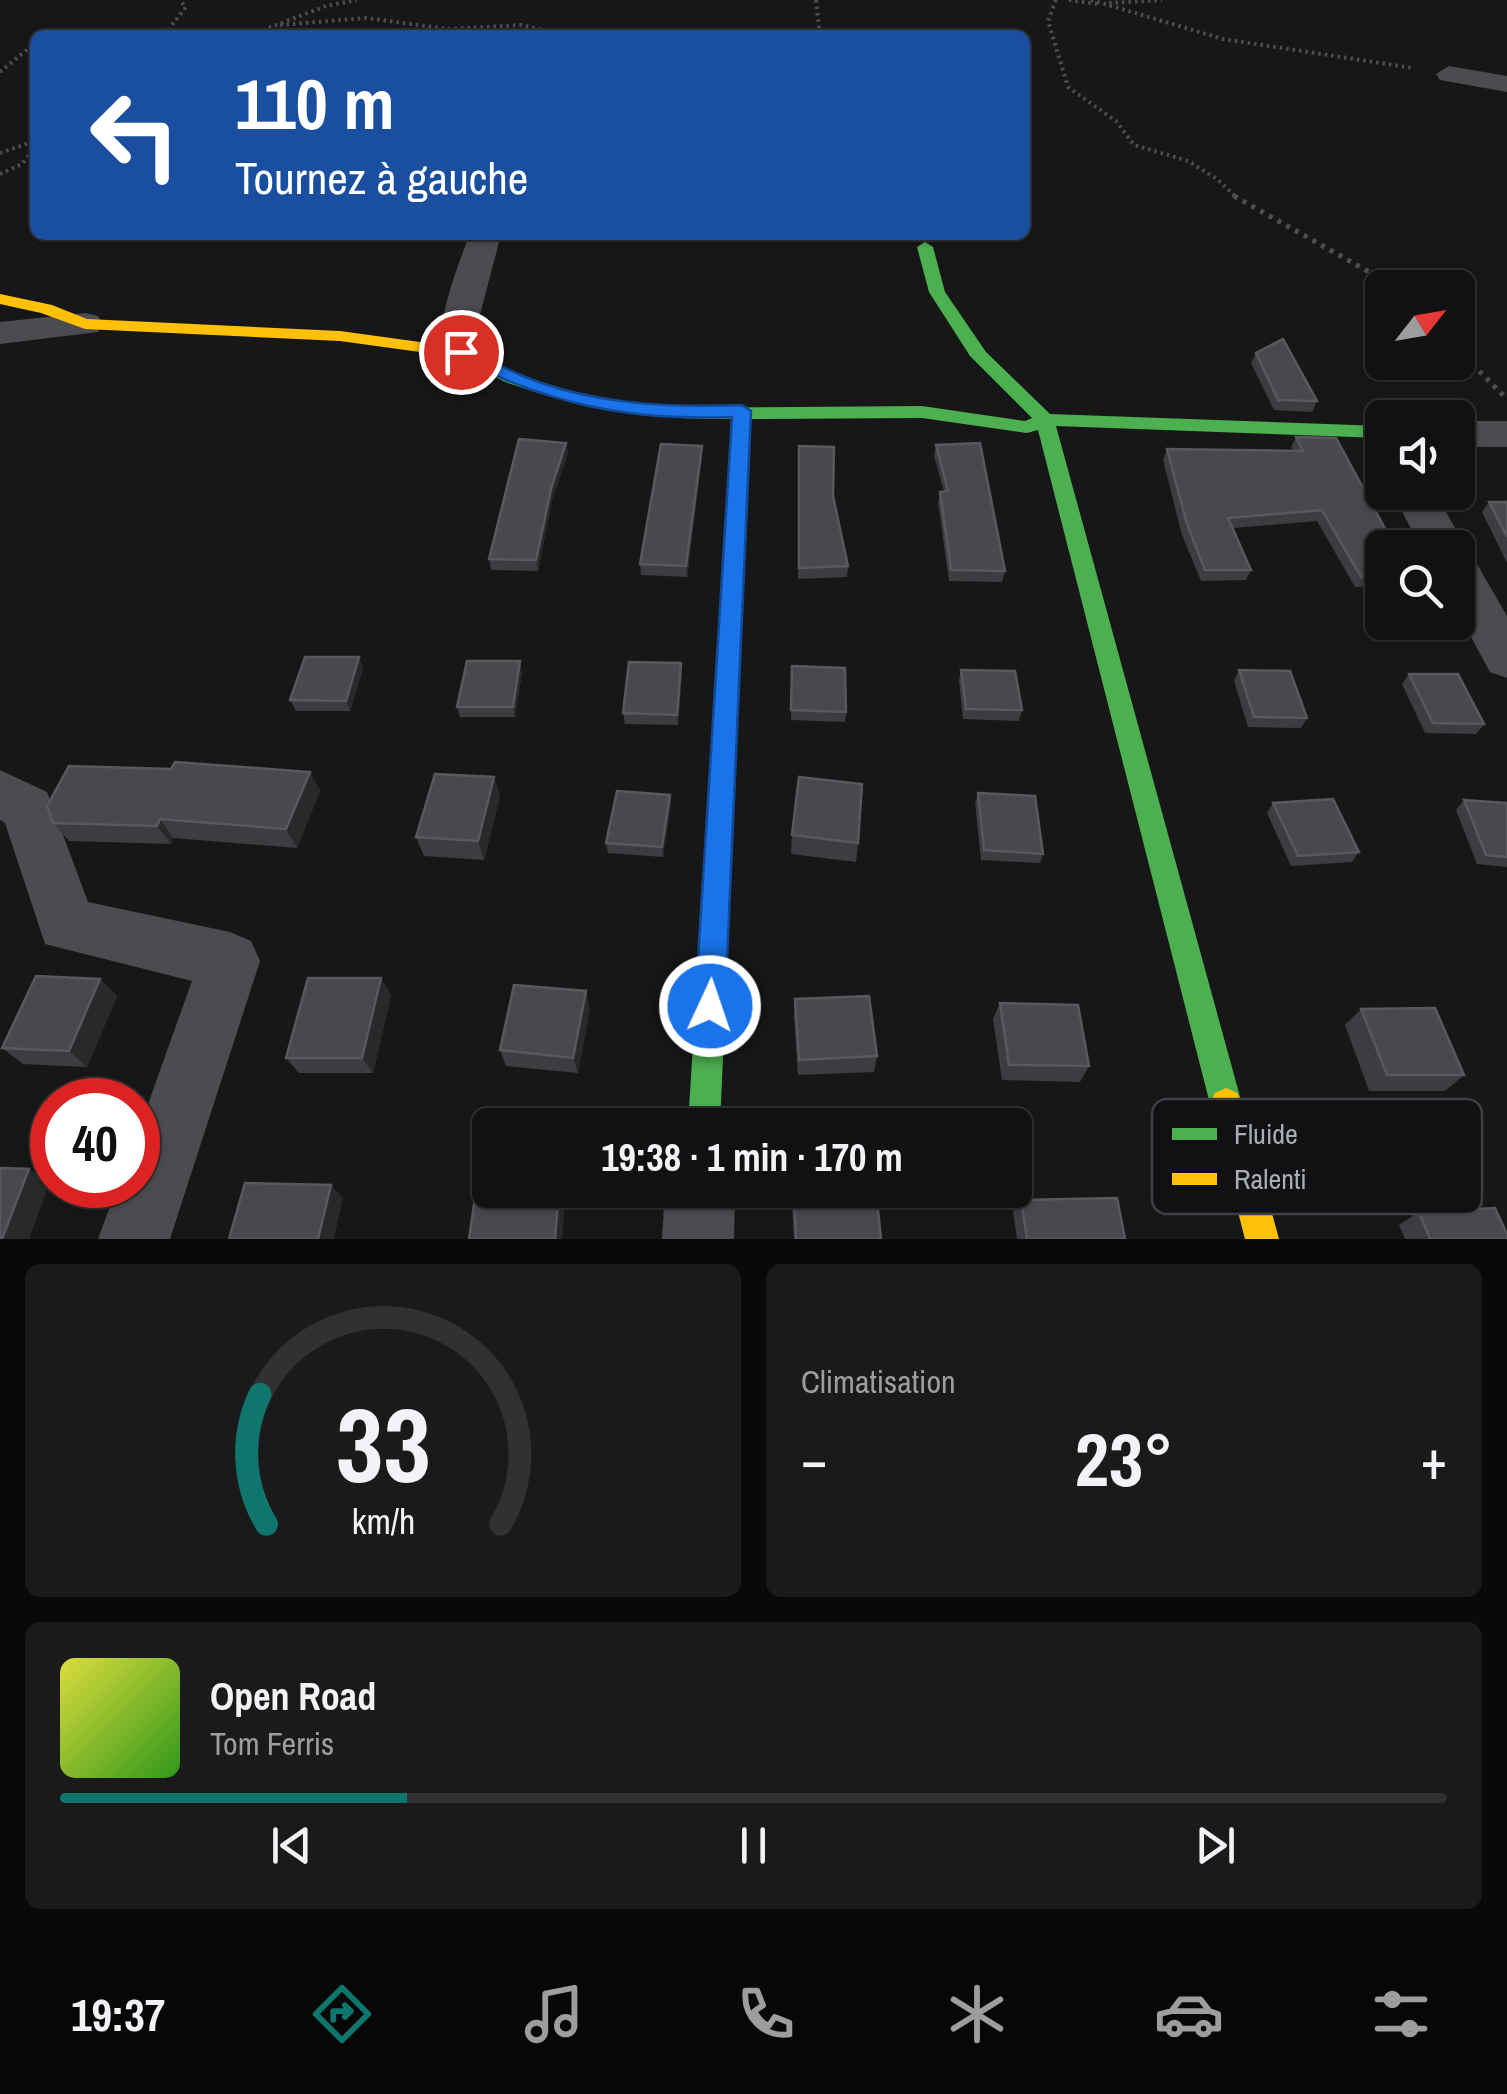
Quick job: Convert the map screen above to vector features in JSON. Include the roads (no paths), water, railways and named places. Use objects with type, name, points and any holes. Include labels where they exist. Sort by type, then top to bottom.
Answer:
[{"type":"street","points":[[1449,74],[1507,84]]},
{"type":"street","points":[[461,352],[461,318],[483,240]]},
{"type":"street","points":[[925,247],[937,292],[978,356],[1045,420],[1225,1099]]},
{"type":"street","points":[[0,298],[85,324]]},
{"type":"street","points":[[0,333],[85,324],[340,336],[461,352],[512,379],[577,398],[670,414],[922,412],[1027,427],[1045,420],[1365,433]]},
{"type":"street","points":[[705,1108],[742,411]]},
{"type":"street","points":[[1475,434],[1507,434]]},
{"type":"street","points":[[1475,602],[1507,659]]},
{"type":"street","points":[[0,793],[28,809],[66,925],[230,961],[134,1239]]},
{"type":"street","points":[[698,1239],[699,1208]]},
{"type":"street","points":[[1255,1214],[1262,1239]]}]
